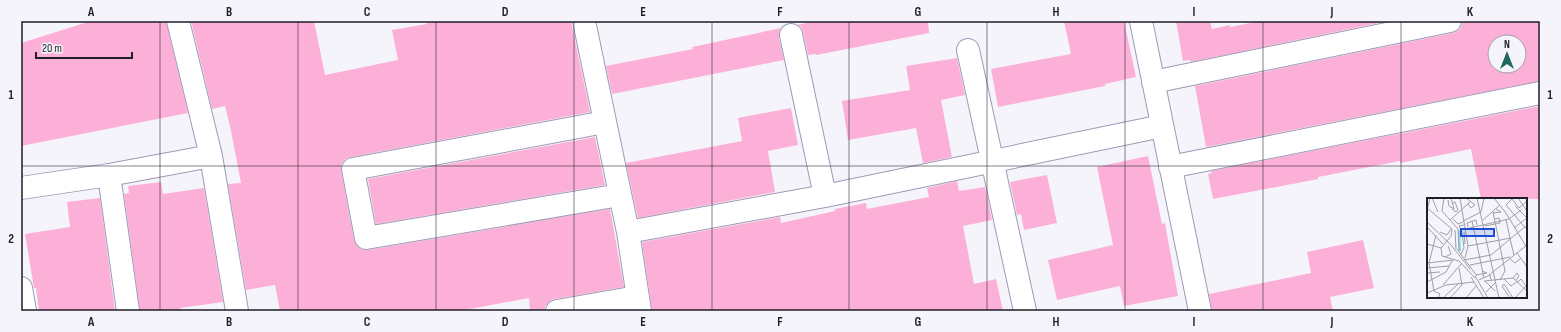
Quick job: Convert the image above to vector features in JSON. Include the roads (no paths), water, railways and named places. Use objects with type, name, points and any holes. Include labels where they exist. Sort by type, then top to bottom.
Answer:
[{"type":"street","points":[[178,21],[211,156],[237,311]]},
{"type":"street","points":[[557,311],[638,304],[628,232],[584,21]]},
{"type":"street","points":[[1141,21],[1200,311]]},
{"type":"street","points":[[1153,82],[1450,21]]},
{"type":"street","points":[[791,34],[825,196]]},
{"type":"street","points":[[968,50],[1024,311]]},
{"type":"street","points":[[1170,167],[1540,93]]},
{"type":"street","points":[[605,122],[353,169],[366,238],[620,196]]},
{"type":"street","points":[[628,232],[825,196],[1162,126]]},
{"type":"street","points":[[21,188],[109,175],[211,156]]},
{"type":"street","points":[[109,175],[128,311]]},
{"type":"street","points":[[21,288],[25,311]]}]
